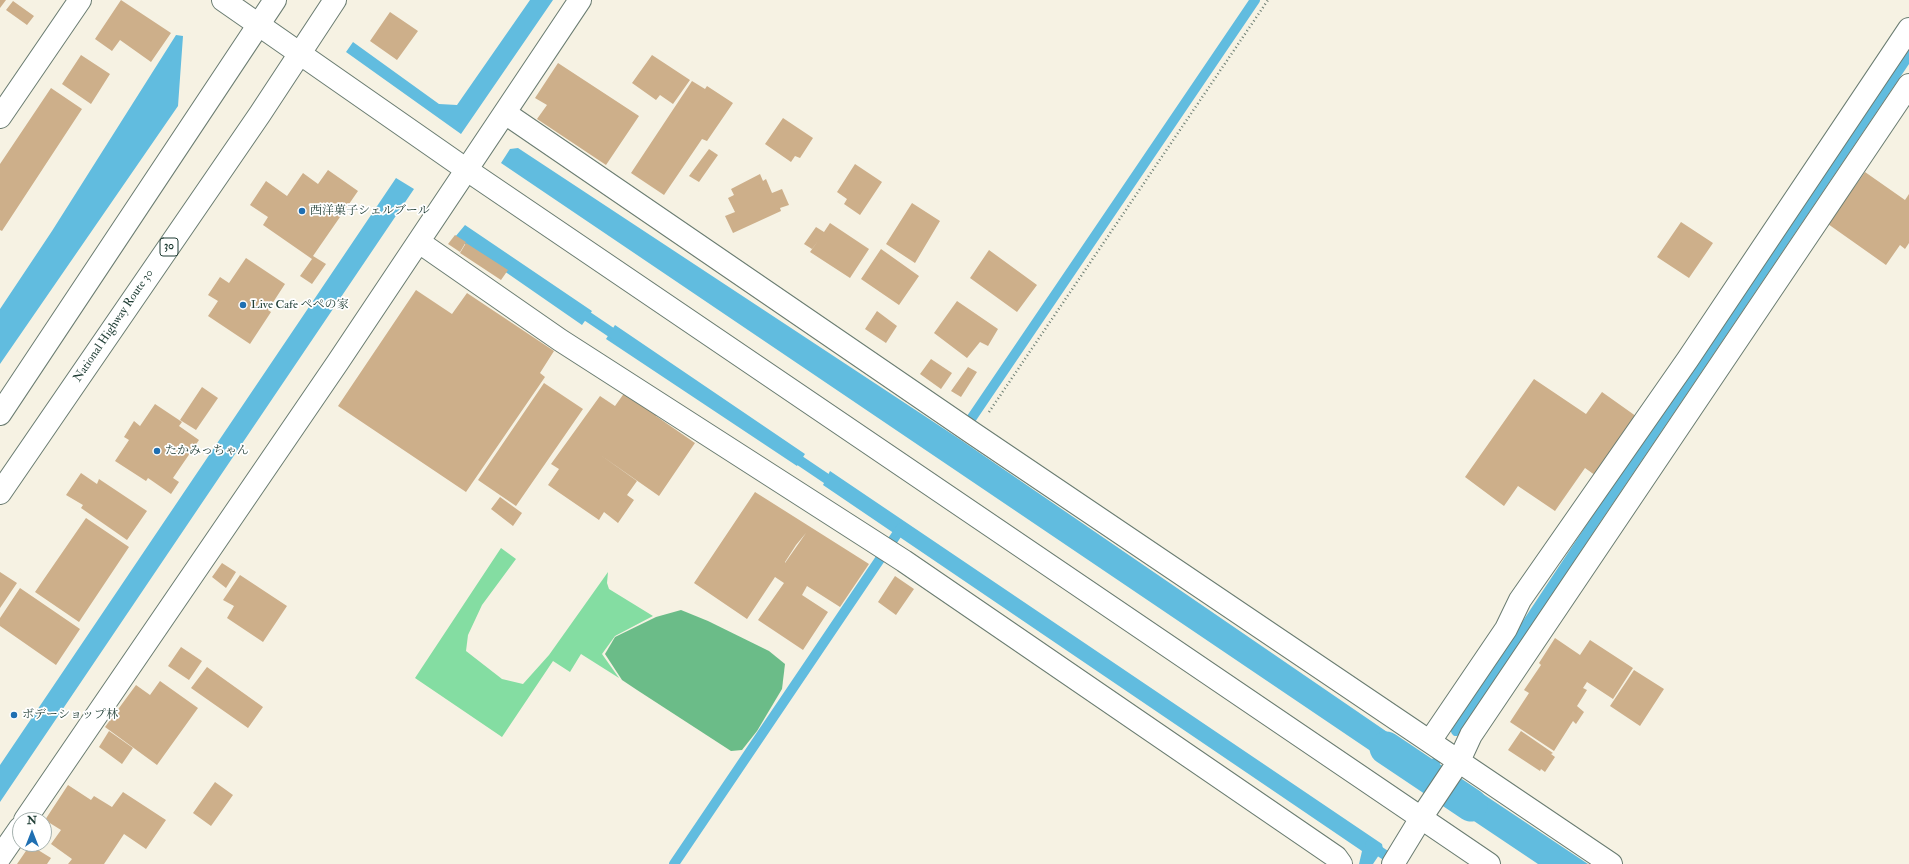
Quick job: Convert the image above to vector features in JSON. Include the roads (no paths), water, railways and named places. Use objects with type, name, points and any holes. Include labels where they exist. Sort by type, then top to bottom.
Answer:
[{"type":"main road","points":[[0,116],[80,0]]},
{"type":"main road","points":[[223,0],[467,170],[1489,864]]},
{"type":"main road","points":[[0,414],[275,0]]},
{"type":"main road","name":"National Highway Route 30","points":[[0,493],[335,0]]},
{"type":"main road","points":[[30,812],[419,242],[580,0]]},
{"type":"main road","points":[[1397,859],[1421,818],[1456,766],[1471,735],[1688,359],[1909,29]]},
{"type":"main road","points":[[1430,741],[1506,629],[1520,600],[1602,510],[1909,85]]},
{"type":"main road","points":[[505,113],[974,434],[1430,741],[1456,766],[1611,864]]},
{"type":"main road","points":[[419,242],[560,340],[888,551],[1336,856],[1341,864]]},
{"type":"main road","points":[[0,857],[12,840]]},
{"type":"water","points":[[530,0],[553,0],[461,134],[346,52],[353,42],[439,104],[457,105]]},
{"type":"water","points":[[176,35],[183,36],[178,106],[0,364],[0,309],[52,231]]},
{"type":"water","points":[[518,148],[958,438],[1431,762],[1418,783],[501,163],[510,149]]},
{"type":"water","points":[[396,178],[414,189],[0,802],[0,765]]},
{"type":"water","points":[[465,225],[592,311],[582,325],[455,237]]},
{"type":"water","points":[[615,325],[805,454],[797,466],[606,339]]},
{"type":"water","points":[[830,471],[1382,844],[1383,849],[1373,864],[1359,864],[1362,851],[823,485]]},
{"type":"water","points":[[1468,784],[1588,864],[1538,864],[1447,803],[1449,794],[1454,786]]},
{"type":"waterway","points":[[971,419],[1255,0]]},
{"type":"waterway","points":[[1456,731],[1595,521],[1909,55]]},
{"type":"waterway","points":[[578,310],[621,339]]},
{"type":"waterway","points":[[790,454],[836,485]]},
{"type":"waterway","points":[[674,864],[901,528]]},
{"type":"waterway","points":[[1386,748],[1471,805]]},
{"type":"waterway","points":[[1427,775],[1435,763]]},
{"type":"waterway","points":[[1370,845],[1397,863]]},
{"type":"place","name":"西洋菓子シェルブール","points":[[302,211]]},
{"type":"place","name":"Live Cafe ペペの家","points":[[243,305]]},
{"type":"place","name":"たかみっちゃん","points":[[157,451]]},
{"type":"place","name":"ボデーショップ林","points":[[14,715]]}]
